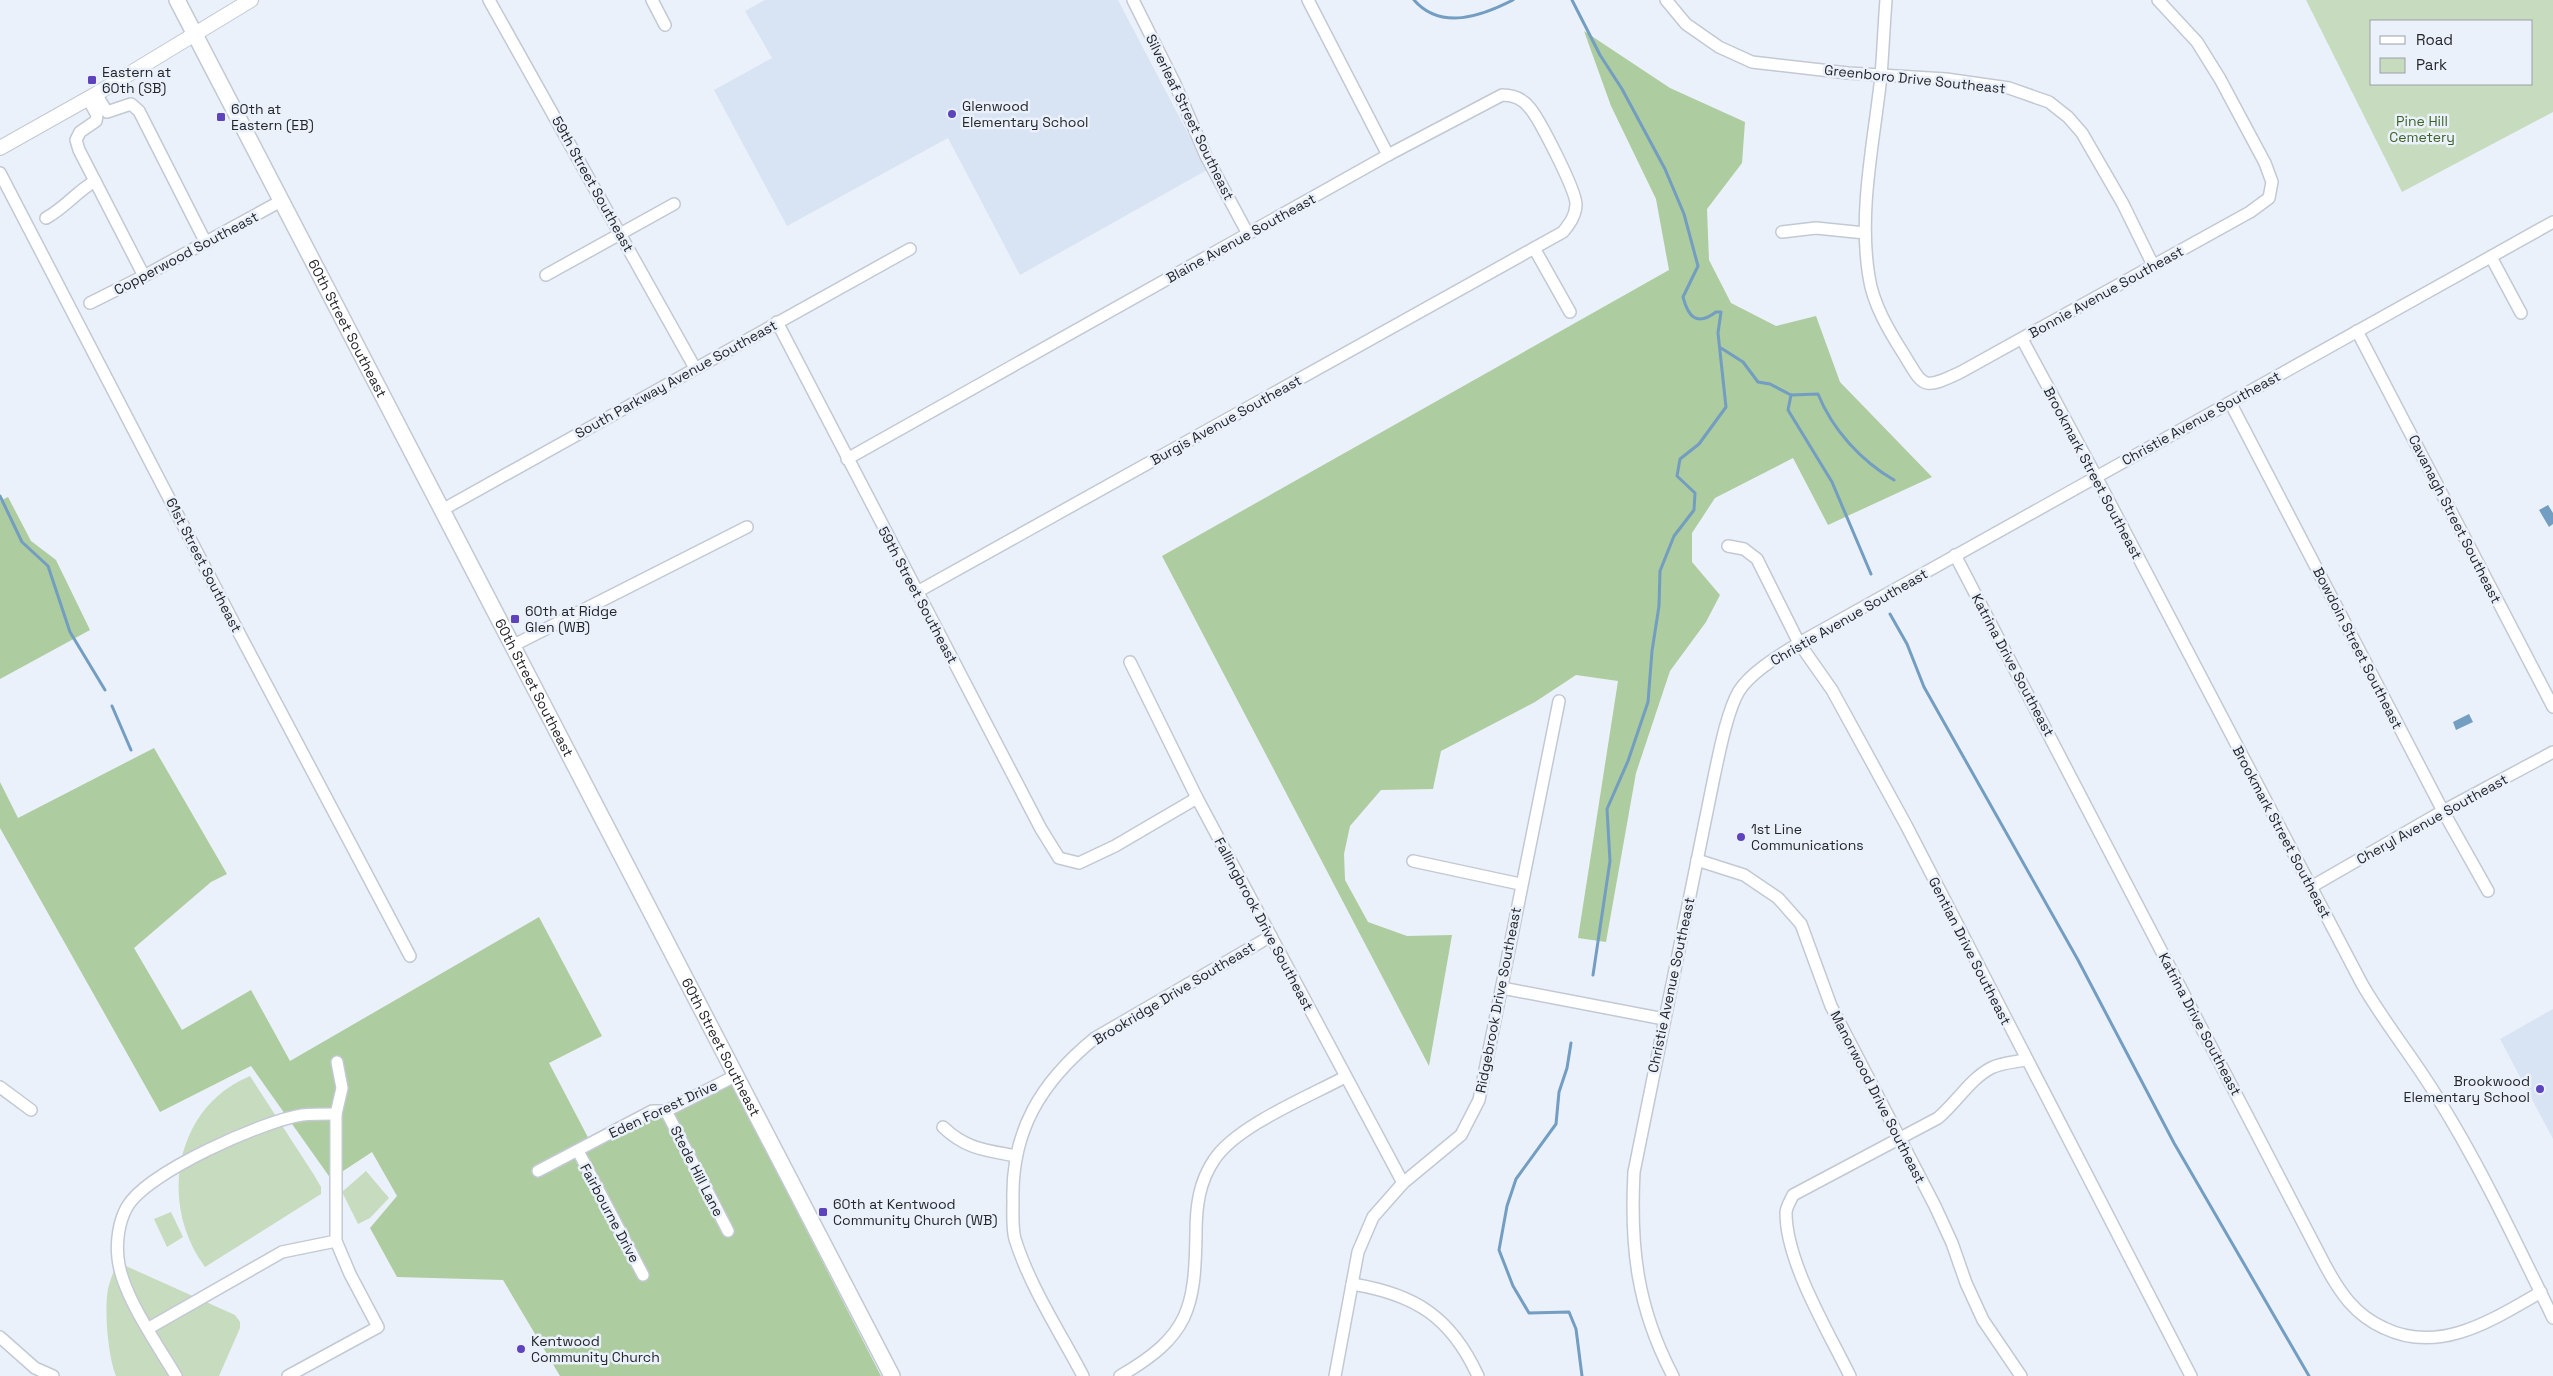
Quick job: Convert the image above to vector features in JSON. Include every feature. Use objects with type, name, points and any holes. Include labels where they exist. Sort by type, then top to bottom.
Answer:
[{"type":"main road","name":"60th Street Southeast","points":[[177,0],[892,1376]]},
{"type":"street","points":[[0,148],[92,96],[251,0]]},
{"type":"street","name":"59th Street Southeast","points":[[489,0],[695,368]]},
{"type":"street","points":[[652,0],[666,25]]},
{"type":"street","name":"Silverleaf Street Southeast","points":[[1133,0],[1175,84],[1206,156],[1248,234]]},
{"type":"street","points":[[1308,0],[1388,155]]},
{"type":"street","name":"Greenboro Drive Southeast","points":[[1666,0],[1686,24],[1719,47],[1752,62],[1881,76],[1946,79],[2009,88],[2049,102],[2068,117],[2082,133],[2123,204],[2153,265]]},
{"type":"street","points":[[1782,232],[1816,228],[1865,232],[1872,140],[1881,76],[1886,0]]},
{"type":"street","name":"Bonnie Avenue Southeast","points":[[1865,232],[1869,278],[1881,313],[1915,376],[1926,383],[1938,383],[2022,339],[2250,212],[2269,198],[2272,182],[2265,163],[2197,42],[2158,0]]},
{"type":"street","name":"Blaine Avenue Southeast","points":[[847,458],[1388,155],[1502,95],[1514,96],[1530,107],[1570,185],[1576,202],[1574,218],[1563,232],[1534,248]]},
{"type":"street","points":[[92,96],[97,115],[96,121],[80,132],[76,140],[144,276]]},
{"type":"street","points":[[92,96],[108,112],[126,104],[131,104],[139,111],[206,242]]},
{"type":"street","name":"61st Street Southeast","points":[[0,172],[238,631],[410,956]]},
{"type":"street","points":[[46,218],[60,210],[76,192],[95,181]]},
{"type":"street","name":"Copperwood Southeast","points":[[90,303],[144,276],[281,201]]},
{"type":"street","points":[[546,275],[674,204]]},
{"type":"street","name":"Christie Avenue Southeast","points":[[1674,1376],[1654,1338],[1644,1304],[1635,1261],[1633,1233],[1634,1172],[1722,739],[1739,691],[1767,663],[1799,642],[2096,476],[2231,404],[2357,331],[2553,222]]},
{"type":"street","points":[[1534,248],[1570,312]]},
{"type":"street","name":"Burgis Avenue Southeast","points":[[917,592],[1534,248]]},
{"type":"street","name":"South Parkway Avenue Southeast","points":[[442,510],[777,322],[910,250]]},
{"type":"street","points":[[2491,257],[2521,313]]},
{"type":"street","name":"59th Street Southeast","points":[[777,322],[1053,851],[1059,858],[1079,863],[1115,846],[1197,798]]},
{"type":"street","name":"Cavanagh Street Southeast","points":[[2357,331],[2553,707]]},
{"type":"street","name":"Brookmark Street Southeast","points":[[2022,339],[2378,1012],[2434,1092],[2553,1318]]},
{"type":"street","name":"Bowdoin Street Southeast","points":[[2231,404],[2443,812],[2488,891]]},
{"type":"street","points":[[512,646],[746,527]]},
{"type":"street","name":"Gentian Drive Southeast","points":[[1728,546],[1744,549],[1757,559],[1799,642],[1832,690],[1906,825],[2191,1376]]},
{"type":"street","name":"Katrina Drive Southeast","points":[[1956,555],[2328,1270],[2351,1306],[2373,1323],[2397,1334],[2428,1339],[2452,1336],[2474,1328],[2541,1292]]},
{"type":"street","name":"Fallingbrook Drive Southeast","points":[[1130,662],[1197,798],[1403,1183]]},
{"type":"street","name":"Ridgebrook Drive Southeast","points":[[1335,1376],[1358,1252],[1373,1218],[1403,1183],[1461,1135],[1479,1100],[1502,988],[1520,884],[1559,701]]},
{"type":"street","name":"Cheryl Avenue Southeast","points":[[2311,887],[2553,752]]},
{"type":"street","name":"Manorwood Drive Southeast","points":[[1697,860],[1744,875],[1778,898],[1802,924],[1832,1006],[1952,1243],[1966,1283],[1983,1320],[2021,1376]]},
{"type":"street","points":[[1413,861],[1520,884]]},
{"type":"street","name":"Brookridge Drive Southeast","points":[[1083,1376],[1036,1287],[1015,1238],[1012,1183],[1016,1156],[1030,1112],[1052,1079],[1070,1058],[1120,1022],[1271,936]]},
{"type":"street","points":[[1502,988],[1664,1019]]},
{"type":"street","points":[[1850,1376],[1803,1278],[1789,1238],[1786,1210],[1793,1195],[1938,1118],[1955,1104],[1969,1084],[1992,1067],[2026,1060]]},
{"type":"street","points":[[288,1376],[378,1327],[350,1274],[336,1240],[336,1114],[342,1088],[337,1062]]},
{"type":"street","name":"Eden Forest Drive","points":[[538,1171],[652,1111],[666,1111],[735,1076]]},
{"type":"street","points":[[1120,1376],[1141,1364],[1163,1346],[1182,1324],[1194,1287],[1196,1210],[1203,1180],[1214,1159],[1237,1135],[1345,1077]]},
{"type":"street","points":[[0,1087],[31,1110]]},
{"type":"street","name":"Stede Hill Lane","points":[[666,1111],[728,1231]]},
{"type":"street","points":[[176,1376],[121,1279],[118,1232],[127,1206],[148,1184],[226,1140],[301,1116],[336,1114]]},
{"type":"street","points":[[943,1126],[959,1142],[974,1148],[1016,1156]]},
{"type":"street","name":"Fairbourne Drive","points":[[578,1151],[643,1275]]},
{"type":"street","points":[[149,1328],[282,1252],[336,1240]]},
{"type":"street","points":[[1352,1284],[1380,1288],[1413,1300],[1444,1322],[1472,1363],[1478,1376]]},
{"type":"street","points":[[0,1337],[35,1368],[53,1376]]},
{"type":"shaded area","name":"Glenwood Elementary School","points":[[765,0],[1118,0],[1207,170],[1020,275],[948,138],[787,226],[714,90],[772,58],[745,11]]},
{"type":"shaded area","name":"Brookwood Elementary School","points":[[2553,1009],[2553,1139],[2500,1039]]},
{"type":"green space","name":"Pine Hill Cemetery","points":[[2306,0],[2553,0],[2553,112],[2402,192]]},
{"type":"green space","points":[[1584,31],[1670,88],[1745,122],[1742,163],[1707,209],[1709,260],[1731,303],[1776,326],[1816,316],[1840,382],[1932,477],[1828,525],[1793,458],[1715,498],[1692,533],[1692,562],[1720,595],[1706,622],[1670,671],[1636,773],[1606,942],[1578,938],[1618,681],[1576,675],[1535,702],[1441,751],[1433,789],[1381,790],[1350,826],[1344,854],[1345,880],[1368,922],[1407,936],[1452,935],[1429,1066],[1162,556],[1669,270],[1656,199],[1611,106]]},
{"type":"green space","points":[[8,497],[31,541],[56,560],[90,630],[0,679],[0,501]]},
{"type":"green space","points":[[154,748],[227,874],[211,882],[134,948],[182,1030],[251,990],[290,1061],[539,917],[602,1036],[549,1063],[593,1147],[727,1075],[881,1376],[560,1376],[503,1280],[397,1277],[370,1228],[397,1196],[372,1152],[331,1179],[251,1066],[160,1112],[0,828],[0,782],[18,818]]},
{"type":"green space","points":[[250,1076],[314,1175],[321,1187],[321,1194],[205,1267],[190,1242],[182,1215],[179,1187],[181,1160],[190,1133],[204,1110],[224,1091]]},
{"type":"green space","points":[[366,1171],[389,1198],[370,1218],[358,1224],[342,1192]]},
{"type":"green space","points":[[171,1212],[183,1237],[167,1247],[154,1219]]},
{"type":"green space","points":[[117,1262],[235,1315],[240,1322],[240,1328],[219,1376],[116,1376],[109,1345],[106,1309],[108,1289]]},
{"type":"water","points":[[2548,505],[2553,513],[2553,524],[2549,527],[2539,510]]},
{"type":"water","points":[[2469,714],[2473,722],[2456,730],[2453,722]]},
{"type":"waterway","points":[[1414,0],[1425,10],[1449,18],[1475,15],[1513,0]]},
{"type":"waterway","points":[[1572,0],[1600,55],[1622,89],[1665,169],[1684,214],[1698,266],[1683,297],[1690,314],[1698,319],[1721,312],[1718,333],[1726,407],[1699,444],[1680,459],[1677,476],[1695,493],[1694,510],[1674,536],[1660,571],[1659,606],[1652,651],[1648,702],[1628,761],[1607,809],[1610,861],[1593,975]]},
{"type":"waterway","points":[[1721,348],[1743,362],[1758,382],[1770,384],[1791,395],[1818,394],[1839,432],[1859,454],[1894,480]]},
{"type":"waterway","points":[[1791,395],[1788,410],[1832,482],[1871,574]]},
{"type":"waterway","points":[[0,496],[22,542],[48,566],[70,632],[105,690]]},
{"type":"waterway","points":[[1890,614],[1907,644],[1924,687],[2078,960],[2174,1143],[2309,1376]]},
{"type":"waterway","points":[[112,706],[131,750]]},
{"type":"waterway","points":[[1571,1043],[1567,1068],[1559,1092],[1556,1124],[1516,1179],[1507,1206],[1499,1250],[1513,1286],[1529,1313],[1569,1312],[1576,1329],[1582,1376]]},
{"type":"place","name":"Eastern at 60th (SB)","points":[[92,80]]},
{"type":"place","name":"Glenwood Elementary School","points":[[952,114]]},
{"type":"place","name":"60th at Eastern (EB)","points":[[221,117]]},
{"type":"place","name":"60th at Ridge Glen (WB)","points":[[515,619]]},
{"type":"place","name":"1st Line Communications","points":[[1741,837]]},
{"type":"place","name":"Brookwood Elementary School","points":[[2540,1089]]},
{"type":"place","name":"60th at Kentwood Community Church (WB)","points":[[823,1212]]},
{"type":"place","name":"Kentwood Community Church","points":[[521,1349]]}]
